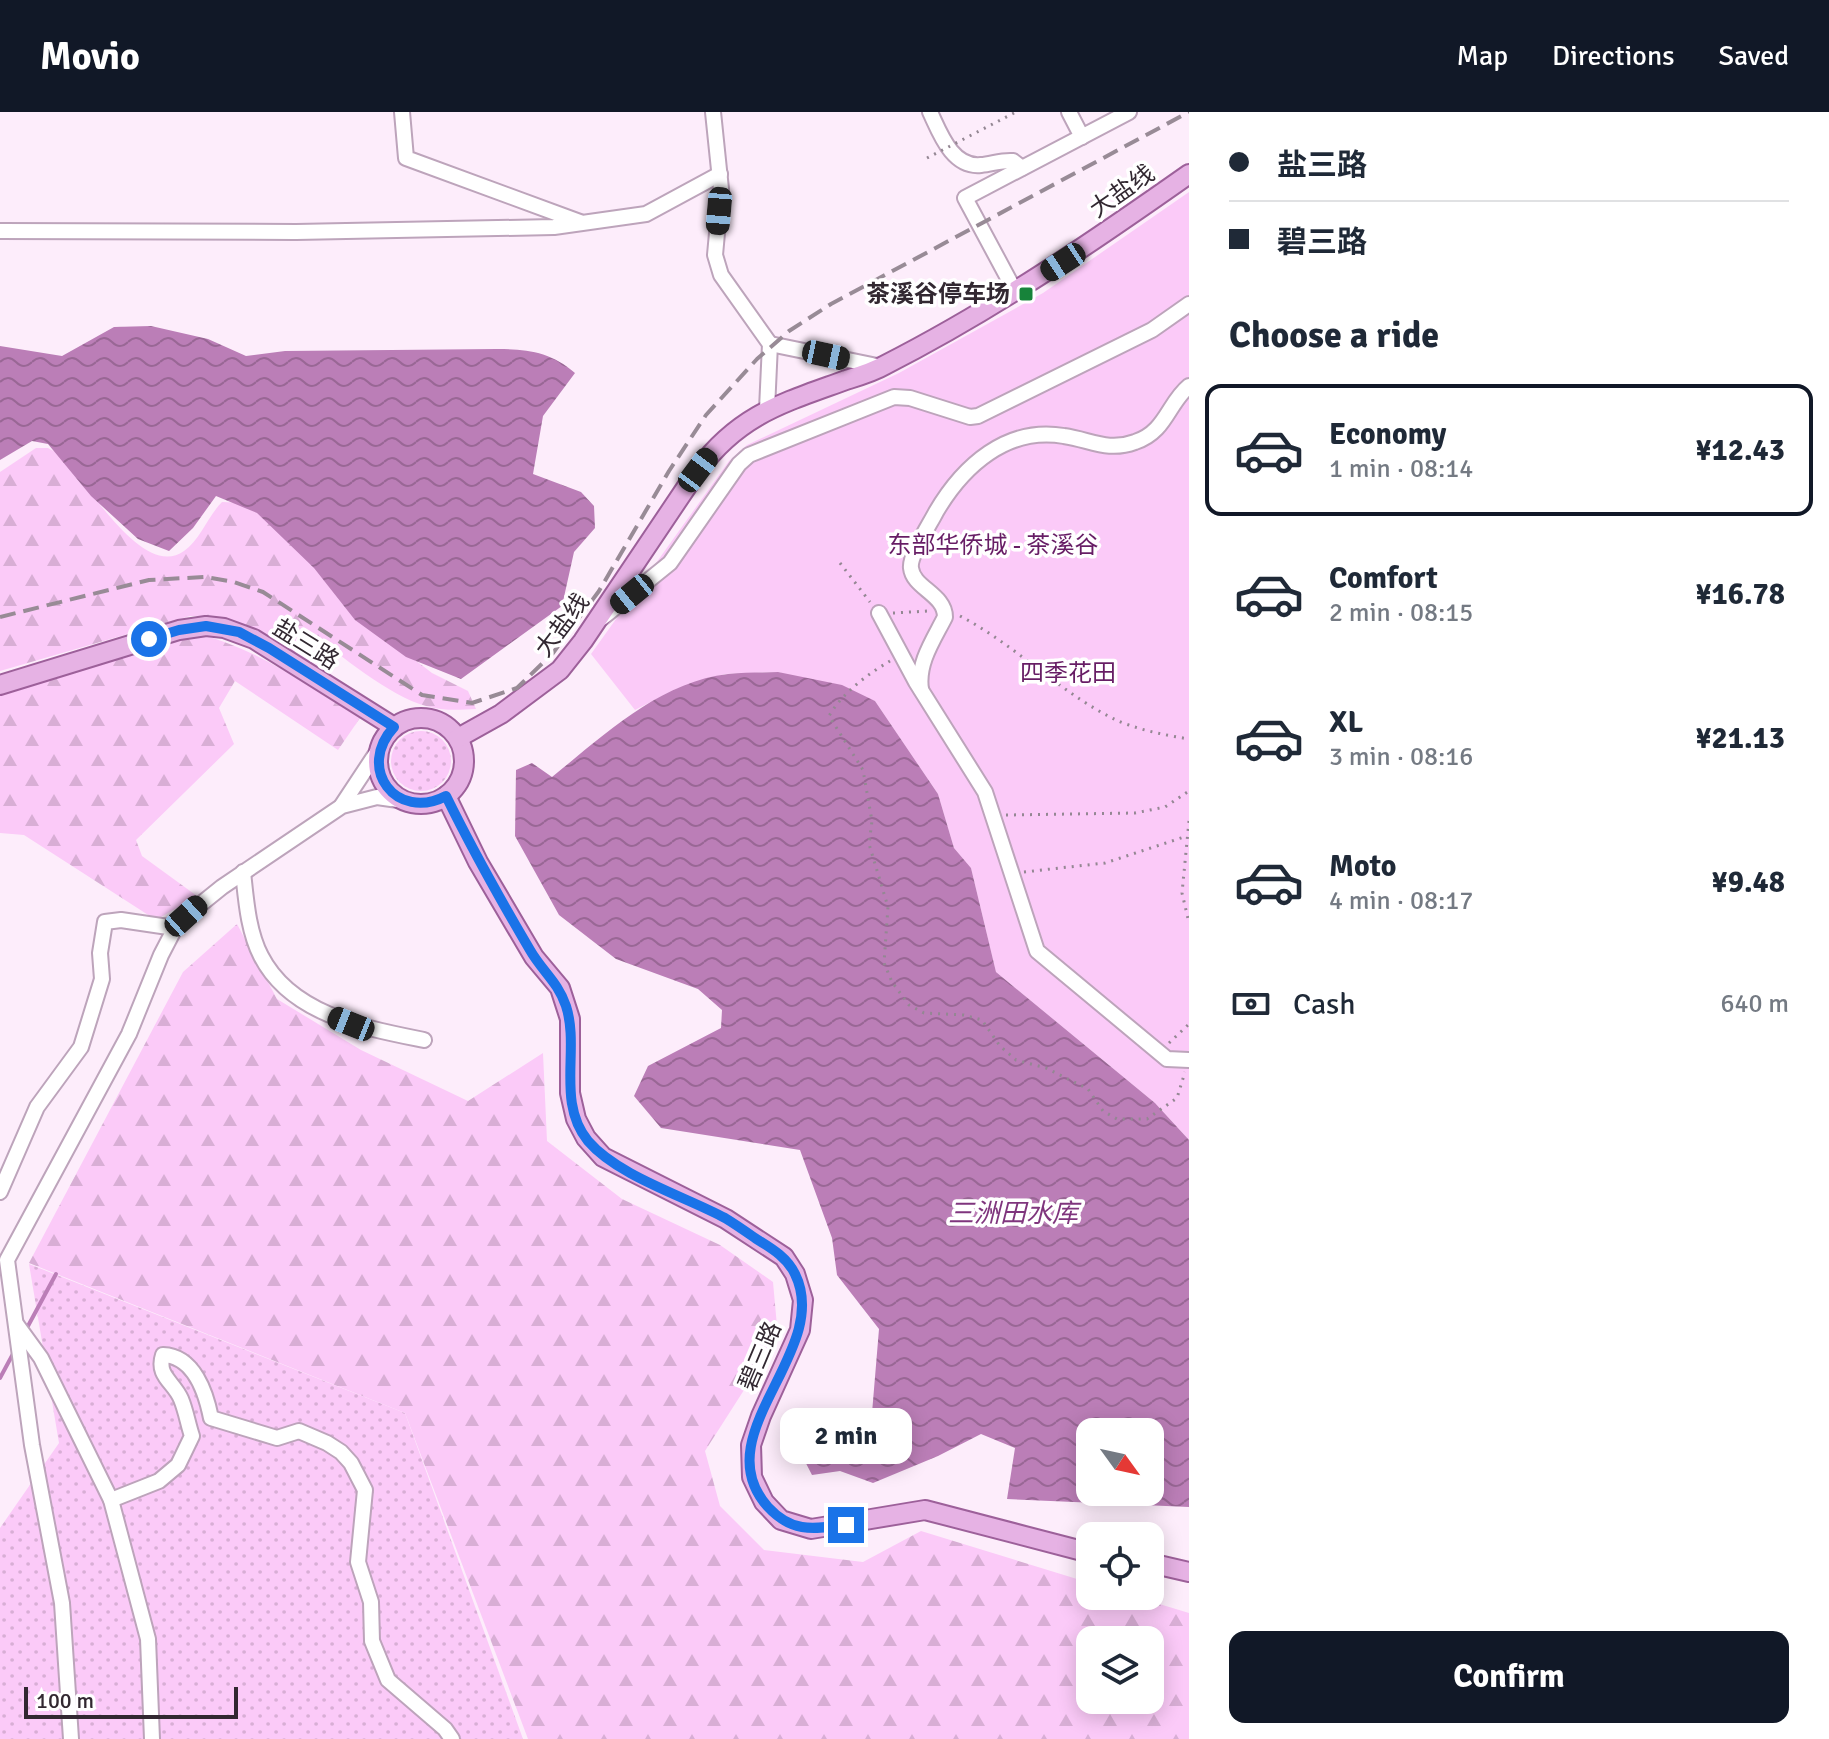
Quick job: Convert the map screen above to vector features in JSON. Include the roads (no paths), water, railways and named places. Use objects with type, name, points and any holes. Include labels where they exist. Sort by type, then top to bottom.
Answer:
[{"type":"main road","name":"大盐线","points":[[458,738],[501,714],[548,681],[571,657],[709,455],[739,427],[767,409],[882,367],[1016,293],[1189,174]]},
{"type":"main road","name":"盐三路","points":[[0,685],[179,630],[206,626],[224,628],[254,639],[394,727]]},
{"type":"main road","points":[[413,719],[433,719],[458,738],[463,769],[454,788],[446,796],[426,803],[405,801],[396,796],[382,779],[379,768],[381,746],[394,727],[413,719]]},
{"type":"main road","name":"碧三路","points":[[446,796],[478,862],[534,957],[560,988],[570,1019],[570,1093],[576,1119],[586,1138],[603,1157],[726,1219],[784,1257],[795,1274],[803,1300],[800,1330],[751,1445],[752,1477],[764,1502],[781,1520],[811,1529],[925,1510],[1076,1549]]},
{"type":"main road","points":[[1164,1566],[1189,1572]]},
{"type":"street","points":[[402,112],[406,158],[583,223]]},
{"type":"street","points":[[713,112],[721,189],[715,255],[721,275],[770,344],[767,409]]},
{"type":"street","points":[[930,112],[959,160],[981,165],[1013,161],[1022,168]]},
{"type":"street","points":[[1069,112],[1082,137]]},
{"type":"street","points":[[1016,293],[965,198],[1129,112]]},
{"type":"street","points":[[0,231],[311,232],[554,227],[646,214],[720,174]]},
{"type":"street","points":[[593,626],[670,563],[739,464],[749,455],[894,397],[910,398],[970,417],[978,416],[1152,330],[1189,304]]},
{"type":"street","points":[[770,344],[882,367]]},
{"type":"street","points":[[921,689],[919,679],[923,664],[945,611],[938,599],[913,574],[912,561],[947,494],[969,468],[998,445],[1030,434],[1062,435],[1117,448],[1140,441],[1163,424],[1189,386]]},
{"type":"street","points":[[879,613],[921,689],[985,792],[1037,951],[1167,1059],[1189,1060]]},
{"type":"street","points":[[342,806],[381,746]]},
{"type":"street","points":[[0,1276],[129,1034],[175,928],[201,902],[342,806],[377,797],[405,801]]},
{"type":"street","points":[[243,872],[254,940],[273,974],[290,990],[311,1005],[351,1024],[424,1040]]},
{"type":"street","points":[[0,1192],[37,1107],[81,1047],[102,979],[100,953],[105,922],[121,920],[175,928]]},
{"type":"street","points":[[7,1260],[32,1445],[62,1603],[71,1739]]},
{"type":"street","points":[[15,1321],[41,1358],[111,1500],[148,1639],[152,1739]]},
{"type":"street","points":[[111,1500],[159,1481],[178,1465],[192,1436],[180,1397],[162,1375],[160,1363],[163,1355],[175,1356],[196,1376],[205,1390],[211,1418],[277,1438],[299,1431],[341,1452],[351,1463],[365,1490],[358,1562],[371,1602],[372,1641],[388,1680],[435,1720],[452,1739]]},
{"type":"water","points":[[151,326],[208,339],[246,356],[285,351],[508,349],[539,353],[566,366],[575,373],[543,416],[533,474],[581,492],[594,506],[595,528],[574,552],[562,606],[461,679],[406,657],[355,620],[314,568],[257,513],[216,496],[193,528],[169,551],[138,539],[91,496],[48,444],[32,441],[0,460],[0,346],[62,356],[114,327]]},
{"type":"water","name":"三洲田水库","points":[[778,672],[842,685],[875,701],[938,794],[954,848],[971,868],[996,972],[1155,1103],[1189,1140],[1189,1507],[1164,1506],[1164,1418],[1076,1418],[1076,1502],[1007,1499],[1015,1448],[981,1434],[873,1483],[840,1471],[812,1475],[795,1442],[871,1425],[879,1329],[837,1275],[832,1238],[800,1150],[661,1128],[634,1096],[648,1066],[721,1028],[722,1010],[698,989],[616,959],[559,915],[515,836],[516,770],[532,763],[552,777],[655,699],[703,679],[728,674]]},
{"type":"waterway","points":[[28,1326],[56,1274]]},
{"type":"waterway","points":[[0,1378],[14,1352]]},
{"type":"railway","points":[[0,617],[149,580],[205,577],[234,582],[263,592],[422,695],[472,703],[517,688],[553,653],[599,591],[669,471],[706,415],[757,359],[789,331],[831,304],[1189,112]]},
{"type":"place","name":"茶溪谷停车场","points":[[1026,294]]},
{"type":"park label","name":"东部华侨城 - 茶溪谷","points":[[993,545]]},
{"type":"park label","name":"四季花田","points":[[1068,673]]}]
